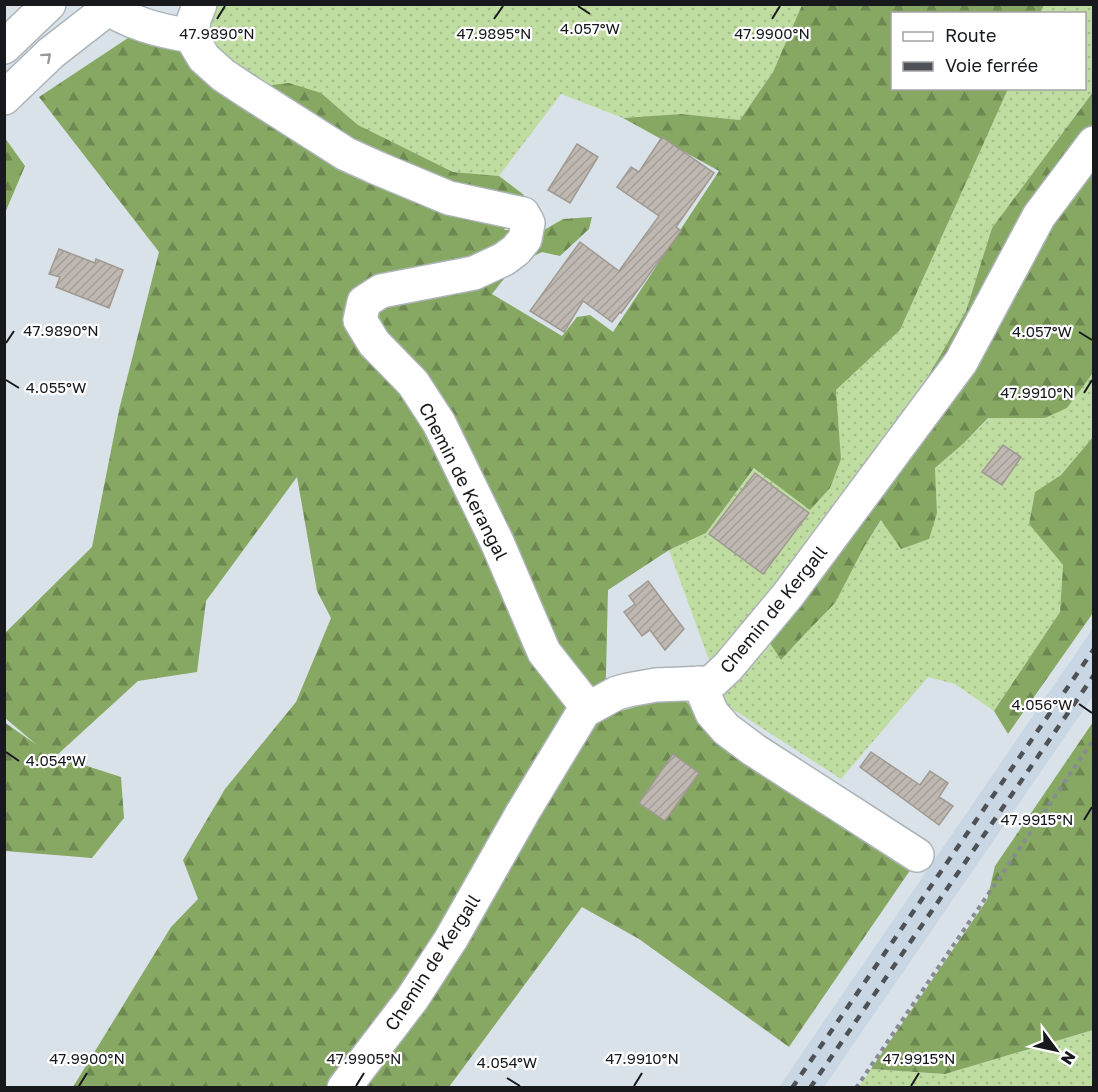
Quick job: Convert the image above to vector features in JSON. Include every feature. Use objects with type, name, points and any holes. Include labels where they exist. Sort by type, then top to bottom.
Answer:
[{"type":"street","points":[[4,47],[49,4]]},
{"type":"street","points":[[4,98],[51,53],[107,6],[132,21],[164,33],[192,36],[195,13],[200,4]]},
{"type":"street","name":"Chemin de Kerangal","points":[[192,36],[204,58],[223,75],[346,154],[449,198],[523,214],[528,223],[525,239],[504,259],[474,273],[381,291],[364,302],[360,320],[374,343],[413,383],[439,423],[497,542],[544,652],[588,708]]},
{"type":"street","name":"Chemin de Kergall","points":[[344,1088],[412,999],[451,939],[584,711],[617,693],[628,690],[713,681],[722,674],[752,640],[902,444],[961,362],[1039,216],[1094,143]]},
{"type":"street","points":[[699,683],[712,713],[726,729],[754,750],[917,855]]},
{"type":"path","points":[[856,1088],[1094,739]]},
{"type":"shaded area","points":[[1093,628],[1093,696],[824,1087],[779,1087]]},
{"type":"green space","points":[[214,4],[802,5],[773,72],[740,120],[681,114],[623,118],[561,94],[499,176],[453,172],[358,125],[321,93],[255,87],[206,37]]},
{"type":"green space","points":[[802,5],[1044,5],[1040,12],[891,12],[891,90],[1008,90],[900,330],[836,390],[841,459],[830,488],[810,510],[754,468],[706,533],[669,550],[608,590],[605,715],[681,695],[720,744],[911,869],[789,1047],[639,939],[582,907],[449,1087],[73,1087],[171,927],[198,899],[183,860],[225,789],[296,702],[331,618],[317,591],[297,477],[206,601],[197,672],[138,681],[56,756],[121,777],[124,818],[92,858],[5,851],[4,722],[37,745],[5,718],[5,633],[92,547],[119,410],[159,252],[39,97],[134,34],[221,61],[255,87],[289,83],[321,93],[358,125],[453,172],[499,176],[524,195],[504,230],[544,230],[563,219],[592,217],[589,229],[560,256],[542,252],[514,266],[492,294],[562,336],[577,317],[590,315],[613,332],[719,171],[623,118],[681,114],[740,120],[773,72]]},
{"type":"green space","points":[[1044,5],[1093,5],[1093,92],[992,228],[966,311],[906,414],[781,660],[802,637],[882,520],[937,513],[935,468],[989,418],[1045,417],[1067,408],[1093,373],[1093,437],[1061,475],[1035,492],[1029,524],[1063,565],[1060,612],[994,711],[955,684],[928,677],[841,779],[725,704],[669,550],[706,533],[755,467],[810,509],[841,459],[836,390],[900,330],[1008,90],[1086,90],[1086,12],[1040,12]]},
{"type":"green space","points":[[1093,92],[1093,373],[1067,408],[1045,418],[988,418],[935,468],[937,513],[929,539],[901,549],[881,520],[835,603],[781,660],[768,640],[966,311],[992,228]]},
{"type":"green space","points":[[5,138],[25,166],[5,213]]},
{"type":"green space","points":[[1093,437],[1093,613],[1008,734],[994,711],[1060,612],[1063,565],[1029,524],[1035,492],[1061,475]]},
{"type":"green space","points":[[1093,722],[1093,1030],[945,1074],[871,1069],[987,900],[995,866]]},
{"type":"green space","points":[[1093,1030],[1093,1087],[858,1088],[871,1069],[945,1074]]},
{"type":"building","points":[[662,137],[714,173],[676,227],[681,231],[621,313],[612,322],[583,301],[564,332],[530,311],[580,242],[619,271],[659,216],[617,187],[631,167],[639,172]]},
{"type":"building","points":[[577,144],[598,157],[570,203],[548,190]]},
{"type":"building","points":[[59,249],[95,263],[96,259],[123,270],[109,308],[56,287],[60,277],[49,274]]},
{"type":"building","points":[[1003,445],[1021,457],[1002,485],[982,472]]},
{"type":"building","points":[[755,473],[809,513],[763,574],[709,534]]},
{"type":"building","points":[[648,581],[684,629],[665,650],[650,630],[642,636],[624,612],[635,604],[629,596]]},
{"type":"building","points":[[871,752],[920,785],[930,771],[948,783],[939,797],[953,806],[939,825],[860,767]]},
{"type":"building","points":[[673,754],[699,773],[665,821],[639,803]]},
{"type":"railway","points":[[792,1088],[1094,649]]},
{"type":"railway","points":[[810,1088],[1094,675]]}]
